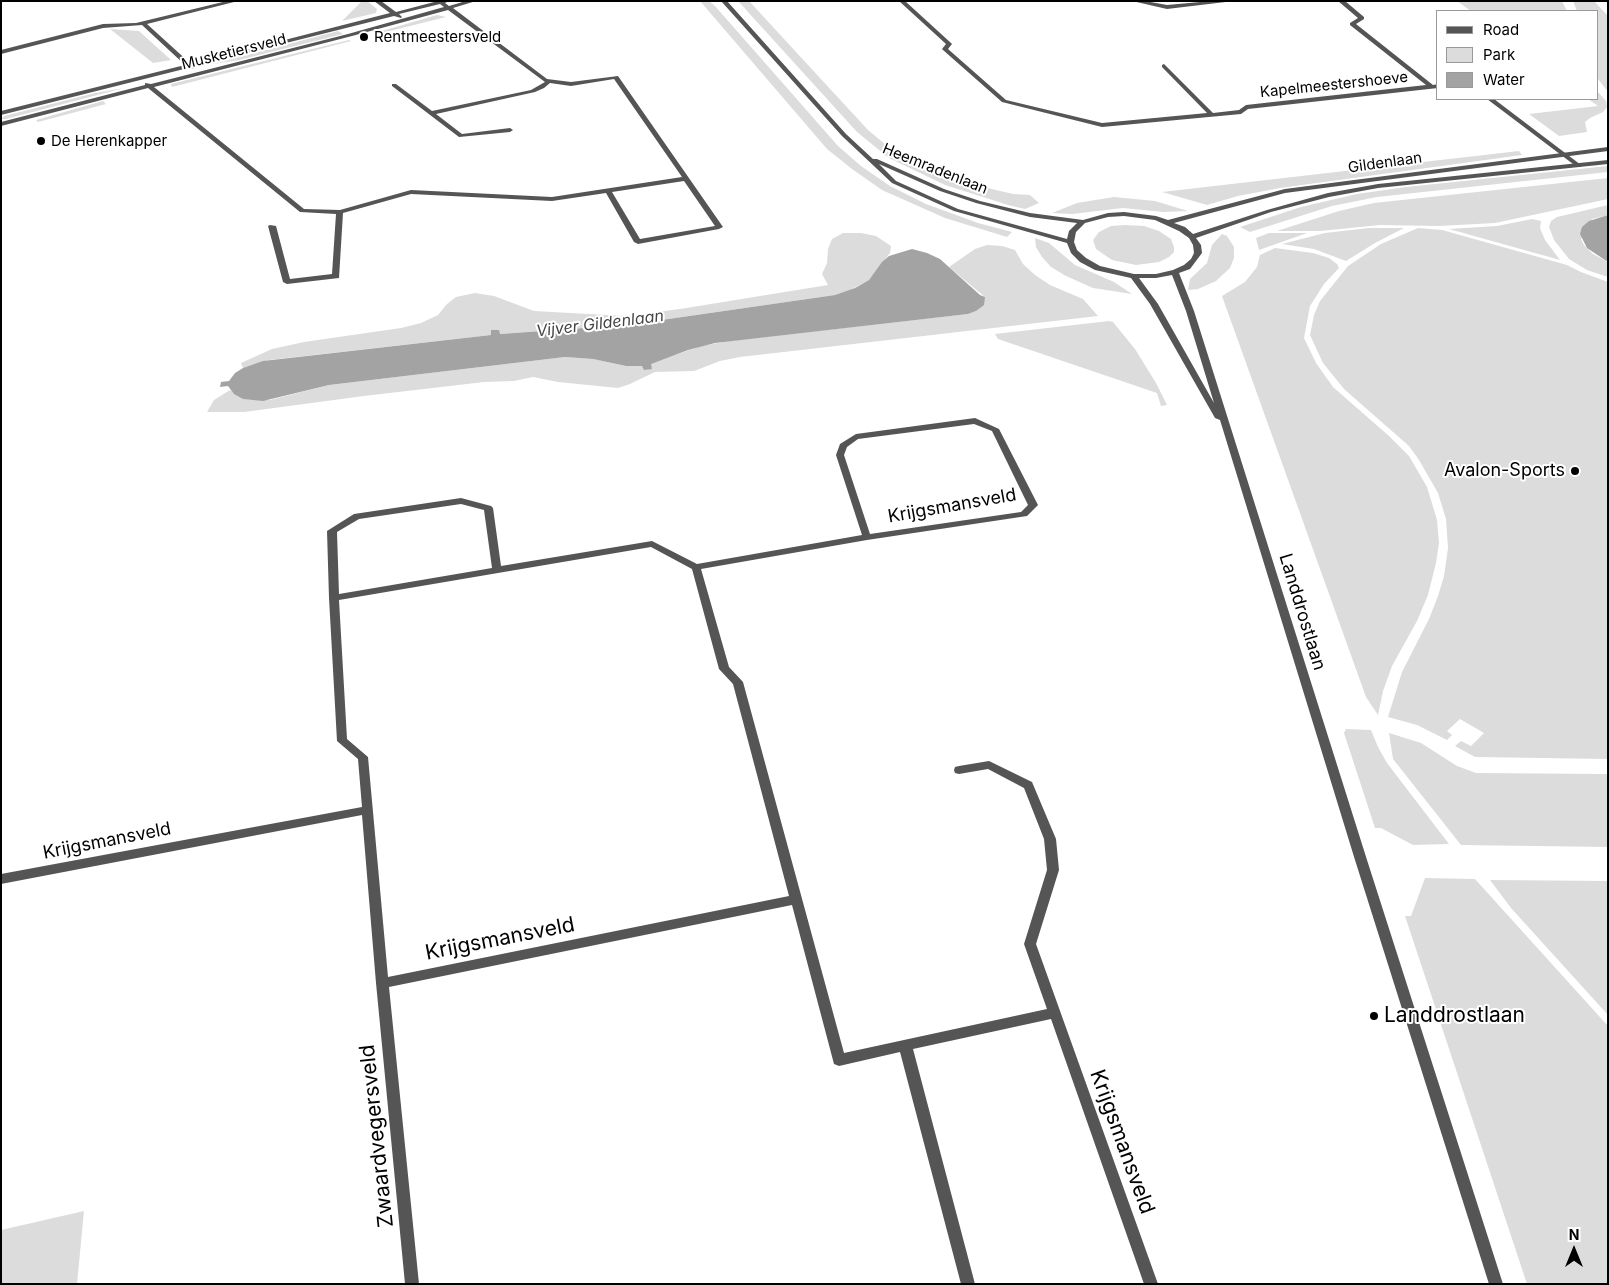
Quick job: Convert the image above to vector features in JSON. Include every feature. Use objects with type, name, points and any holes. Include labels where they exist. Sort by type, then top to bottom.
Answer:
[{"type":"street","points":[[1,52],[103,26],[143,23],[235,1]]},
{"type":"street","points":[[377,1],[404,21]]},
{"type":"street","name":"Musketiersveld","points":[[1,124],[404,21],[472,1]]},
{"type":"street","name":"Heemradenlaan","points":[[724,1],[844,134],[894,182],[944,206],[982,219],[1070,242]]},
{"type":"street","name":"Kapelmeestershoeve","points":[[902,1],[949,44],[944,49],[1004,102],[1102,125],[1241,112],[1246,107],[1435,87]]},
{"type":"street","points":[[1135,1],[1167,7],[1231,1]]},
{"type":"street","name":"Kapelmeestershoeve","points":[[1341,1],[1362,18],[1352,24],[1435,87]]},
{"type":"street","points":[[444,2],[549,81],[571,84],[616,77],[684,179],[720,228],[638,242],[608,191]]},
{"type":"street","name":"Musketiersveld","points":[[1,113],[444,2]]},
{"type":"street","points":[[143,23],[199,74]]},
{"type":"street","points":[[1164,66],[1212,115]]},
{"type":"street","points":[[141,78],[302,211],[340,212],[411,192],[552,199],[684,179]]},
{"type":"street","points":[[431,113],[533,91],[540,89],[549,81]]},
{"type":"street","points":[[394,85],[461,136],[510,130]]},
{"type":"street","points":[[1491,100],[1579,166]]},
{"type":"street","name":"Gildenlaan","points":[[1170,222],[1285,191],[1608,148]]},
{"type":"street","name":"Heemradenlaan","points":[[866,156],[942,190],[978,202],[1035,216],[1083,222]]},
{"type":"street","name":"Gildenlaan","points":[[1192,237],[1269,211],[1336,194],[1432,180],[1608,162]]},
{"type":"street","points":[[272,226],[288,282],[336,276],[340,212]]},
{"type":"street","points":[[1108,215],[1140,215],[1170,222],[1192,237],[1197,244],[1198,252],[1194,260],[1186,267],[1175,272],[1156,276],[1134,276],[1098,268],[1079,256],[1074,251],[1070,242],[1073,231],[1083,222],[1108,215]]},
{"type":"street","name":"Landdrostlaan","points":[[1175,272],[1190,310],[1230,436],[1361,860],[1496,1284]]},
{"type":"street","name":"Landdrostlaan","points":[[1134,276],[1151,299],[1230,436]]},
{"type":"street","name":"Krijgsmansveld","points":[[696,567],[867,537],[1024,514],[1033,505],[995,429],[975,421],[856,437],[844,446],[840,454],[867,537]]},
{"type":"street","points":[[382,983],[363,757],[342,741],[332,531],[356,516],[461,501],[488,508],[497,570]]},
{"type":"street","points":[[334,598],[652,544],[696,567],[724,669],[738,682],[840,1060],[1054,1013]]},
{"type":"street","name":"Krijgsmansveld","points":[[959,770],[989,765],[1028,785],[1050,839],[1053,870],[1030,944],[1151,1284]]},
{"type":"street","name":"Krijgsmansveld","points":[[1,879],[368,810]]},
{"type":"street","name":"Krijgsmansveld","points":[[382,983],[797,899]]},
{"type":"street","name":"Zwaardvegersveld","points":[[382,983],[412,1284]]},
{"type":"street","points":[[905,1045],[968,1284]]},
{"type":"green space","points":[[362,1],[367,1],[377,9],[376,13],[342,21]]},
{"type":"green space","points":[[700,1],[709,1],[715,6],[838,146],[861,166],[890,186],[926,204],[978,223],[1012,232],[1007,237],[945,218],[882,190],[852,169],[827,149]]},
{"type":"green space","points":[[738,1],[749,1],[868,130],[898,155],[954,180],[1013,194],[1030,195],[1039,203],[1025,209],[1008,205],[945,185],[889,158],[857,132]]},
{"type":"green space","points":[[1457,1],[1562,1],[1566,10],[1470,10]]},
{"type":"green space","points":[[1573,1],[1594,1],[1608,16],[1608,92],[1599,80],[1599,10],[1577,10]]},
{"type":"green space","points":[[437,15],[446,17],[378,34],[375,33]]},
{"type":"green space","points":[[110,29],[139,31],[171,60],[153,63]]},
{"type":"green space","points":[[338,31],[343,34],[239,60],[213,64]]},
{"type":"green space","points":[[351,41],[172,87],[171,84]]},
{"type":"green space","points":[[124,88],[1,119],[4,116],[95,93]]},
{"type":"green space","points":[[1599,93],[1606,101],[1607,107],[1603,112],[1585,122],[1587,132],[1559,136],[1529,114],[1598,106],[1589,100],[1599,100]]},
{"type":"green space","points":[[103,101],[106,104],[38,122],[36,120]]},
{"type":"green space","points":[[1519,151],[1522,155],[1280,188],[1238,196],[1207,205],[1162,192]]},
{"type":"green space","points":[[1608,166],[1608,172],[1377,197],[1332,206],[1250,232],[1240,227],[1301,207],[1357,194],[1406,187]]},
{"type":"green space","points":[[1608,178],[1608,199],[1495,223],[1439,226],[1380,225],[1320,231],[1277,231],[1339,211],[1374,203]]},
{"type":"green space","points":[[1114,197],[1155,201],[1188,211],[1163,212],[1123,208],[1072,214],[1052,213],[1077,203]]},
{"type":"green space","points":[[1608,205],[1608,215],[1592,219],[1581,239],[1593,254],[1608,262],[1608,277],[1587,270],[1569,259],[1554,240],[1549,227],[1551,221],[1557,217]]},
{"type":"green space","points":[[1532,219],[1541,221],[1540,228],[1545,240],[1560,260],[1449,229],[1497,226]]},
{"type":"green space","points":[[1111,226],[1144,226],[1159,231],[1171,239],[1174,252],[1159,262],[1136,265],[1112,260],[1096,249],[1093,240],[1099,232]]},
{"type":"green space","points":[[1369,228],[1404,228],[1346,261],[1314,249],[1282,244],[1325,233]]},
{"type":"green space","points":[[1418,228],[1442,230],[1567,265],[1608,282],[1608,759],[1475,757],[1455,746],[1461,741],[1471,746],[1484,733],[1460,719],[1447,731],[1452,735],[1447,740],[1417,725],[1388,717],[1402,672],[1429,619],[1444,576],[1448,548],[1446,519],[1438,493],[1409,446],[1344,389],[1323,363],[1310,335],[1314,315],[1320,301],[1348,266],[1381,244]]},
{"type":"green space","points":[[843,233],[861,233],[876,236],[891,246],[890,253],[869,280],[835,295],[627,325],[499,334],[491,331],[491,335],[269,360],[243,368],[241,363],[272,349],[421,323],[438,315],[456,297],[475,293],[494,296],[534,311],[624,316],[828,285],[822,274],[827,263],[828,249],[832,239]]},
{"type":"green space","points":[[1269,233],[1307,233],[1259,250],[1256,238]]},
{"type":"green space","points":[[1222,234],[1227,236],[1234,247],[1234,258],[1230,268],[1216,281],[1198,289],[1188,290],[1190,279],[1207,263],[1212,245]]},
{"type":"green space","points":[[1035,238],[1049,243],[1075,265],[1114,282],[1132,294],[1093,288],[1066,276],[1051,267],[1042,257],[1036,247]]},
{"type":"green space","points":[[987,245],[1002,246],[1015,250],[1023,264],[1035,275],[1050,285],[1083,299],[1098,316],[740,357],[720,361],[694,371],[655,372],[618,388],[558,382],[533,377],[514,381],[484,382],[244,412],[207,412],[214,400],[230,390],[243,399],[270,400],[329,385],[565,357],[593,359],[626,366],[642,366],[701,346],[729,341],[968,314],[976,311],[985,297],[949,267],[975,249]]},
{"type":"green space","points":[[1275,248],[1313,253],[1329,258],[1337,264],[1339,268],[1324,284],[1310,306],[1304,338],[1316,363],[1333,387],[1409,456],[1427,487],[1437,520],[1439,543],[1428,595],[1417,621],[1392,666],[1383,691],[1378,715],[1366,697],[1222,296],[1245,282],[1257,267],[1260,255]]},
{"type":"green space","points":[[1113,322],[1135,349],[1167,405],[1161,406],[1157,393],[998,339],[995,334]]},
{"type":"green space","points":[[1346,729],[1371,730],[1387,763],[1449,844],[1413,845],[1381,828],[1375,828],[1344,733]]},
{"type":"green space","points":[[1389,733],[1421,743],[1457,766],[1476,773],[1608,774],[1608,847],[1461,845],[1393,759]]},
{"type":"green space","points":[[1425,878],[1475,879],[1608,1026],[1608,1284],[1527,1284],[1405,916],[1411,916]]},
{"type":"green space","points":[[1490,880],[1608,881],[1608,1015],[1511,908]]},
{"type":"green space","points":[[84,1211],[77,1284],[1,1284],[1,1230]]},
{"type":"water","points":[[1608,215],[1608,262],[1587,248],[1580,234],[1582,227],[1589,221]]},
{"type":"water","points":[[912,249],[940,259],[980,295],[985,297],[984,305],[968,314],[715,343],[688,350],[651,364],[652,369],[644,370],[642,366],[626,366],[593,359],[565,357],[329,385],[263,401],[243,399],[234,394],[228,386],[220,387],[221,382],[229,381],[235,373],[243,368],[263,361],[491,335],[491,330],[499,330],[500,334],[627,325],[835,295],[855,288],[869,280],[882,262],[889,256]]},
{"type":"place","name":"Rentmeestersveld","points":[[364,37]]},
{"type":"place","name":"De Herenkapper","points":[[41,141]]},
{"type":"place","name":"Avalon-Sports","points":[[1575,471]]},
{"type":"place","name":"Landdrostlaan","points":[[1374,1016]]},
{"type":"water label","name":"Vijver Gildenlaan","points":[[600,324]]}]
